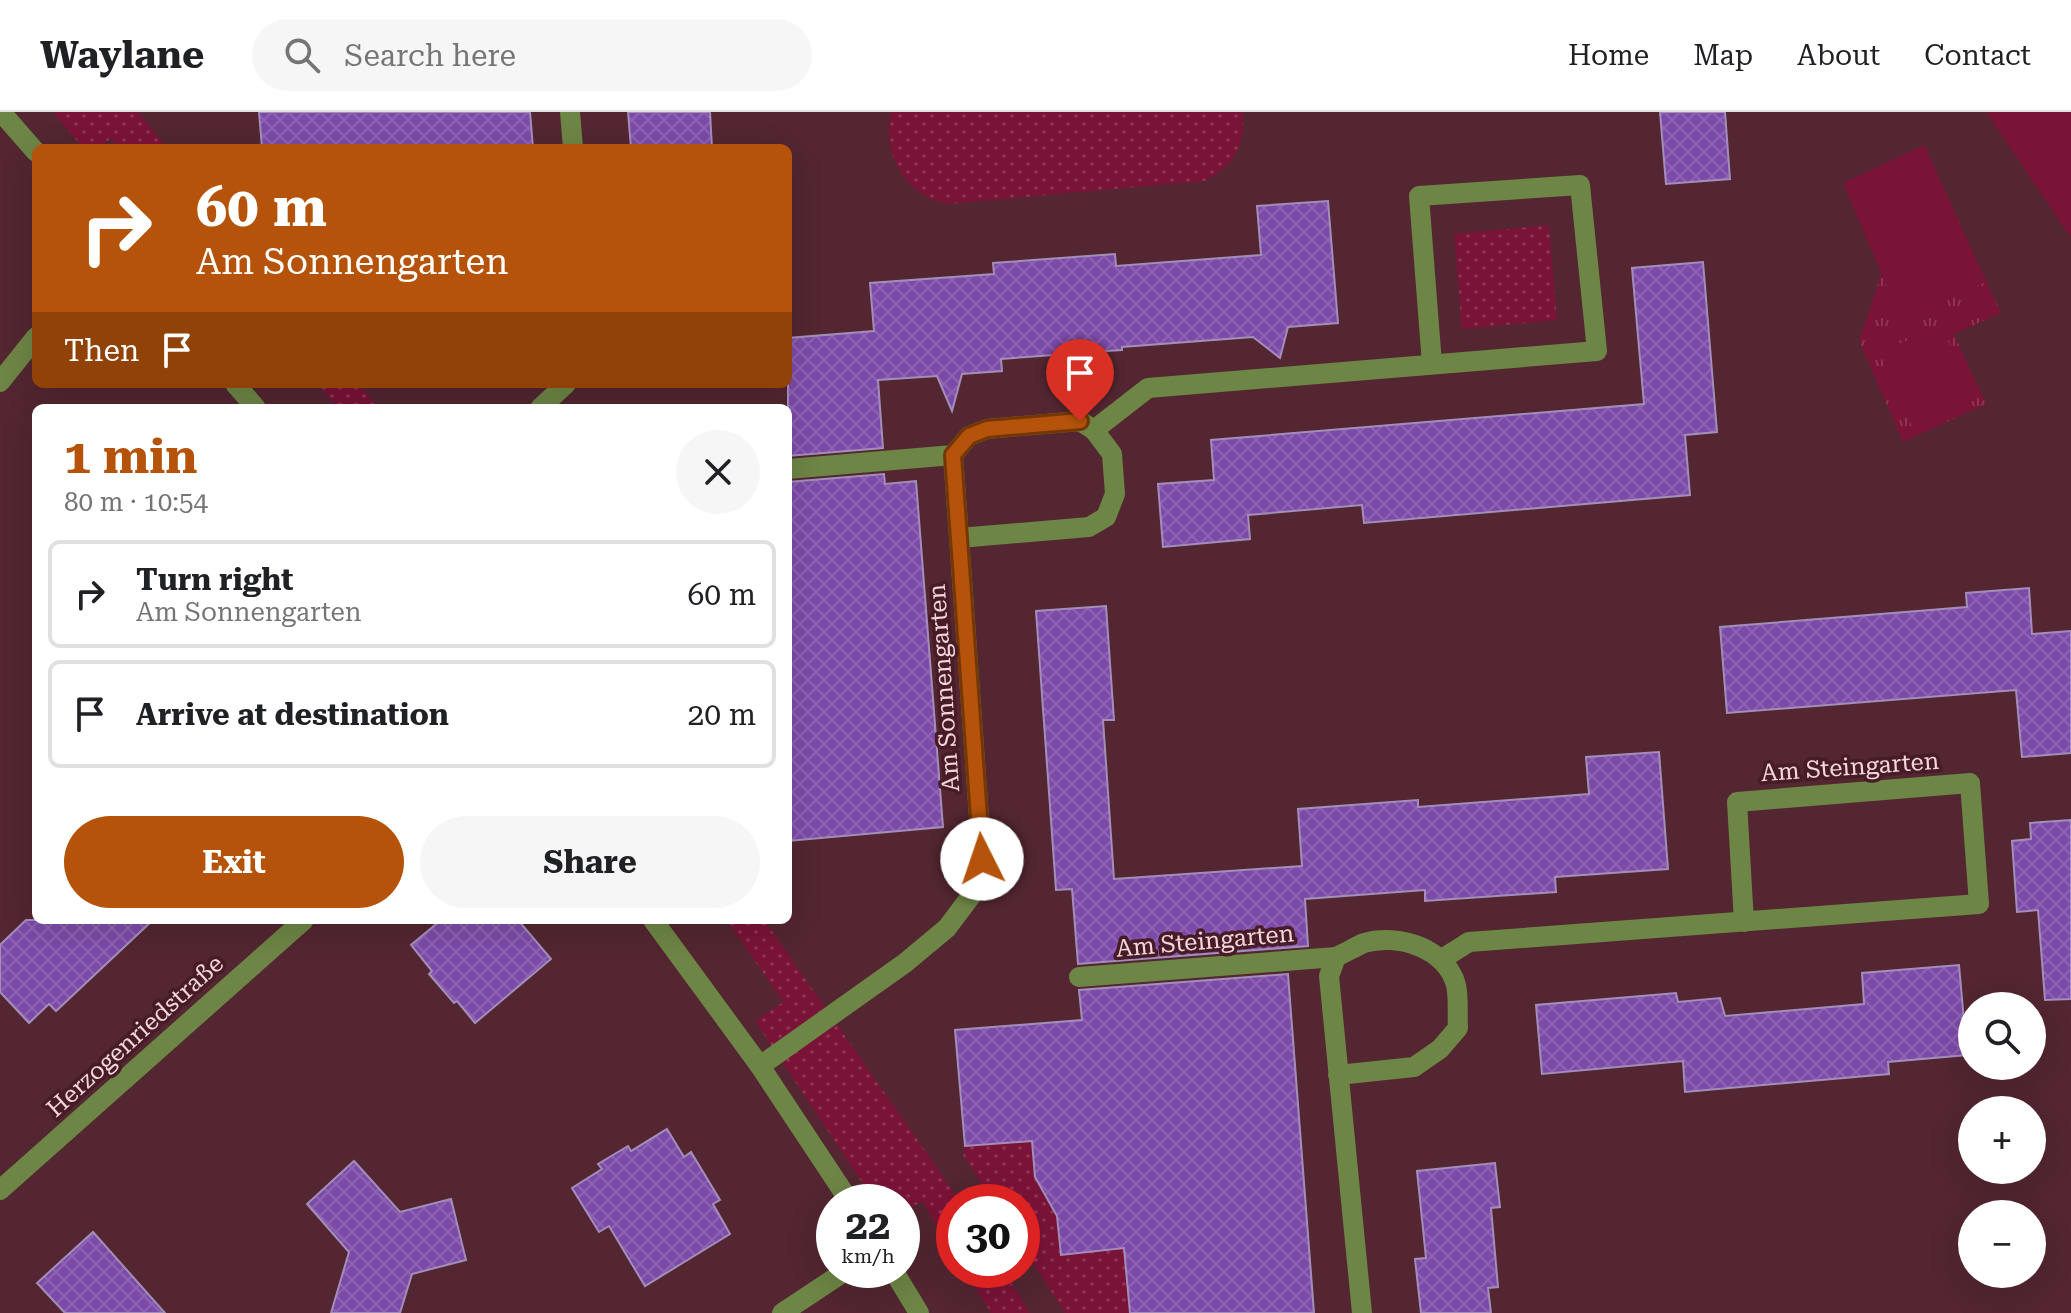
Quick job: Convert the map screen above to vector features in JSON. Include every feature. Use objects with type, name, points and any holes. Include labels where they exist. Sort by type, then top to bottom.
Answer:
[{"type":"street","points":[[1,112],[32,147]]},
{"type":"street","points":[[570,112],[573,144]]},
{"type":"street","points":[[1094,430],[1148,388],[1597,351],[1580,185],[1419,196],[1432,364]]},
{"type":"street","points":[[0,382],[32,342]]},
{"type":"street","points":[[238,388],[252,404]]},
{"type":"street","points":[[544,404],[562,388]]},
{"type":"street","points":[[792,469],[953,455],[969,436],[987,429],[1080,421],[1094,430],[1112,454],[1115,494],[1106,517],[1089,527],[959,538]]},
{"type":"street","name":"Am Sonnengarten","points":[[760,1066],[905,963],[947,928],[971,896],[982,859],[953,455]]},
{"type":"street","name":"Am Steingarten","points":[[1079,977],[1336,957],[1365,943],[1400,940],[1442,959],[1469,942],[1744,922],[1979,904],[1970,783],[1737,802],[1744,922]]},
{"type":"street","name":"Herzogenriedstraße","points":[[0,1190],[299,924]]},
{"type":"street","points":[[656,924],[760,1066],[838,1184]]},
{"type":"street","points":[[1336,957],[1329,976],[1362,1313]]},
{"type":"street","points":[[1338,1075],[1414,1067],[1440,1049],[1458,1028],[1456,984],[1442,959]]},
{"type":"street","points":[[782,1313],[820,1288]]},
{"type":"street","points":[[904,1288],[919,1313]]},
{"type":"green space","points":[[53,112],[138,112],[164,144],[116,144],[111,138],[104,144],[80,144]]},
{"type":"green space","points":[[891,112],[1243,112],[1243,124],[1236,154],[1223,169],[1204,181],[947,204],[919,192],[900,170],[890,143]]},
{"type":"green space","points":[[1986,112],[2071,112],[2071,238]]},
{"type":"green space","points":[[1924,145],[2001,313],[1954,334],[1986,404],[1903,442],[1859,341]]},
{"type":"green space","points":[[1924,145],[1986,282],[1901,320],[1843,183]]},
{"type":"green space","points":[[1549,225],[1557,320],[1462,329],[1454,234]]},
{"type":"green space","points":[[1941,325],[1975,400],[1913,428],[1879,353]]},
{"type":"green space","points":[[321,388],[362,388],[375,404],[335,404]]},
{"type":"green space","points":[[730,924],[767,924],[940,1172],[948,1184],[936,1184],[936,1224],[920,1202],[920,1184],[863,1184],[755,1021],[783,1002]]},
{"type":"green space","points":[[1032,1141],[1035,1177],[1039,1184],[982,1184],[963,1155],[965,1146]]},
{"type":"green space","points":[[1040,1186],[1057,1216],[1124,1248],[1130,1313],[1065,1313],[1040,1274]]},
{"type":"green space","points":[[975,1288],[1014,1288],[1030,1313],[991,1313]]},
{"type":"building","points":[[259,112],[530,112],[533,144],[262,144]]},
{"type":"building","points":[[628,112],[710,112],[712,144],[631,144]]},
{"type":"building","points":[[1660,112],[1725,112],[1730,179],[1666,184]]},
{"type":"building","points":[[1328,201],[1338,323],[1288,327],[1280,358],[1253,337],[1122,347],[1122,350],[1090,352],[1074,383],[1054,355],[1001,359],[1002,371],[962,374],[952,411],[937,376],[878,380],[883,448],[792,456],[792,404],[788,404],[788,388],[792,388],[792,338],[874,331],[870,283],[994,274],[993,263],[1115,254],[1116,266],[1261,255],[1257,206]]},
{"type":"building","points":[[1703,262],[1717,432],[1685,435],[1690,495],[1364,523],[1362,505],[1248,515],[1250,539],[1163,547],[1158,484],[1214,480],[1211,440],[1644,404],[1632,268]]},
{"type":"building","points":[[884,474],[885,484],[916,481],[943,827],[792,841],[792,482]]},
{"type":"building","points":[[2029,588],[2032,634],[2071,631],[2071,753],[2022,757],[2016,690],[1727,713],[1720,627],[1967,607],[1966,593]]},
{"type":"building","points":[[1106,606],[1114,720],[1103,720],[1114,879],[1302,866],[1298,809],[1418,800],[1418,807],[1589,794],[1586,757],[1659,752],[1668,869],[1555,877],[1556,892],[1425,901],[1425,890],[1305,899],[1308,946],[1078,964],[1072,889],[1056,890],[1036,611]]},
{"type":"building","points":[[2071,820],[2071,999],[2046,1000],[2038,910],[2017,912],[2012,841],[2031,839],[2030,823]]},
{"type":"building","points":[[26,920],[32,920],[32,924],[149,924],[56,1011],[49,1004],[29,1023],[0,992],[0,945]]},
{"type":"building","points":[[436,924],[521,924],[551,959],[475,1023],[429,974],[432,971],[411,945]]},
{"type":"building","points":[[1959,965],[1961,992],[1958,992],[1958,1056],[1888,1062],[1889,1074],[1685,1092],[1683,1061],[1542,1074],[1536,1005],[1676,993],[1678,1002],[1720,998],[1725,1016],[1864,1004],[1862,973]]},
{"type":"building","points":[[1288,974],[1314,1313],[1130,1313],[1124,1248],[1061,1255],[1057,1216],[1035,1177],[1032,1141],[965,1146],[955,1030],[1082,1020],[1079,990]]},
{"type":"building","points":[[667,1129],[684,1157],[691,1152],[720,1200],[713,1204],[730,1234],[645,1286],[609,1226],[599,1232],[572,1188],[602,1169],[598,1164],[628,1146],[631,1151]]},
{"type":"building","points":[[354,1161],[400,1212],[451,1199],[466,1260],[412,1274],[400,1313],[331,1313],[349,1252],[307,1204]]},
{"type":"building","points":[[1495,1163],[1500,1207],[1491,1208],[1498,1287],[1488,1288],[1491,1313],[1421,1313],[1415,1259],[1426,1258],[1417,1171]]},
{"type":"building","points":[[93,1232],[165,1313],[65,1313],[37,1283]]},
{"type":"route","points":[[982,859],[953,455],[969,436],[987,429],[1080,421]]}]
